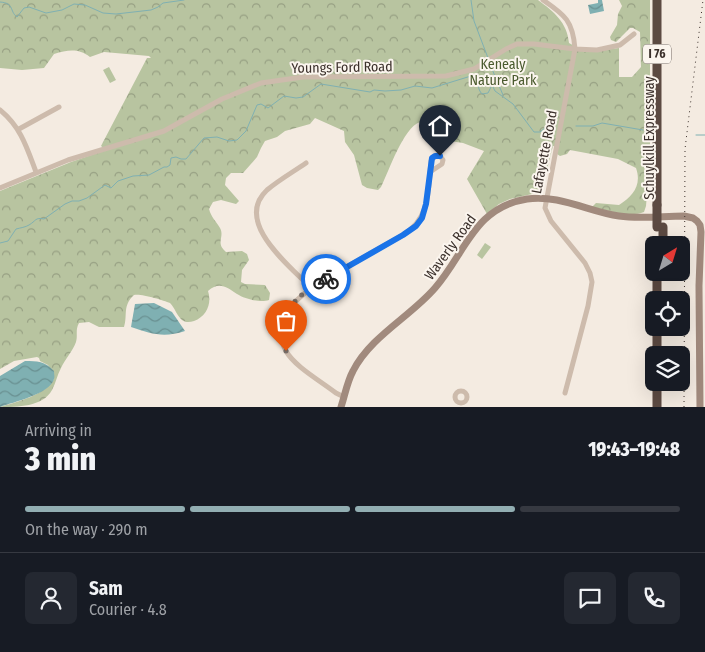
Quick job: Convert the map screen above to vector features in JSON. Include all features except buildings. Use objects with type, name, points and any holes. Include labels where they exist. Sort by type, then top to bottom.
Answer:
[{"type":"highway","name":"Schuylkill Expressway","points":[[657,0],[660,108]]},
{"type":"highway","name":"Schuylkill Expressway","points":[[658,236],[662,0]]},
{"type":"highway","name":"Schuylkill Expressway","points":[[660,227],[662,236]]},
{"type":"highway","points":[[657,391],[657,407]]},
{"type":"highway","points":[[662,391],[662,407]]},
{"type":"street","name":"Lafayette Road","points":[[544,0],[568,19],[575,49],[545,208],[548,217],[585,263],[592,282],[590,298],[565,393]]},
{"type":"street","name":"Youngs Ford Road","points":[[0,188],[36,172],[96,150],[164,130],[222,99],[261,83],[303,76],[446,76],[470,71],[510,47],[521,44],[597,50],[616,46],[634,34]]},
{"type":"street","points":[[19,129],[59,107]]},
{"type":"street","points":[[0,110],[19,129],[36,172]]},
{"type":"street","points":[[306,163],[267,190],[260,199],[256,214],[259,228],[266,242],[311,288]]},
{"type":"street","points":[[344,397],[292,359],[283,345],[281,334],[284,317],[311,288],[416,226],[422,218],[425,209],[430,172]]},
{"type":"street","name":"Waverly Road","points":[[341,407],[349,379],[361,359],[441,282],[466,241],[484,221],[494,212],[514,202],[528,198],[546,198],[622,217],[690,217],[699,222],[701,232],[699,294],[700,407]]},
{"type":"green space","name":"Kenealy Nature Park","points":[[0,0],[538,0],[563,23],[569,43],[585,52],[619,48],[619,77],[632,77],[641,67],[640,32],[630,28],[616,42],[611,40],[610,37],[617,25],[618,14],[622,6],[619,0],[650,0],[650,156],[646,206],[644,212],[638,214],[618,213],[592,207],[596,203],[619,205],[628,198],[637,185],[638,174],[636,168],[618,159],[570,150],[567,154],[560,156],[557,154],[557,147],[553,146],[541,192],[510,199],[499,204],[487,214],[467,179],[484,151],[463,143],[443,140],[420,122],[408,132],[402,141],[381,187],[378,190],[367,188],[362,185],[354,155],[345,142],[344,131],[315,118],[310,124],[285,131],[277,137],[265,141],[257,157],[243,173],[231,173],[226,178],[225,185],[239,201],[236,204],[221,200],[213,202],[209,209],[220,228],[222,234],[221,246],[223,249],[226,252],[242,251],[247,254],[249,260],[242,270],[241,282],[265,285],[270,293],[269,300],[257,301],[248,299],[226,287],[216,286],[208,291],[209,304],[202,316],[188,322],[180,318],[170,303],[146,296],[134,295],[128,303],[124,327],[99,327],[89,322],[79,323],[75,345],[58,373],[48,396],[29,405],[0,407],[37,394],[44,390],[54,379],[48,365],[37,357],[14,361],[0,369],[0,191],[106,150],[101,146],[147,58],[151,58],[149,56],[104,52],[90,57],[81,52],[68,51],[54,54],[44,68],[22,70],[0,68]]},
{"type":"green space","points":[[109,67],[116,80],[110,83],[103,70]]},
{"type":"green space","points":[[485,243],[491,247],[482,259],[477,255]]},
{"type":"water","points":[[598,0],[602,0],[604,11],[590,14],[588,5],[598,3]]},
{"type":"water","points":[[154,303],[172,312],[185,331],[164,335],[145,332],[131,327],[135,304]]},
{"type":"water","points":[[25,361],[44,363],[54,371],[54,379],[46,389],[39,393],[0,407],[0,376]]},
{"type":"waterway","points":[[0,2],[8,4],[17,17],[24,8],[29,7],[46,13],[62,10],[74,4],[85,5],[103,13],[116,14],[151,10],[163,3],[184,0]]},
{"type":"waterway","points":[[471,0],[474,21],[488,58]]},
{"type":"waterway","points":[[489,62],[503,95]]},
{"type":"waterway","points":[[0,243],[8,241],[16,229],[28,226],[37,219],[44,219],[65,204],[87,198],[105,185],[111,188],[118,181],[133,176],[149,175],[170,165],[171,158],[186,159],[204,138],[217,137],[229,141],[237,140],[246,131],[257,105],[261,104],[268,108],[284,96],[303,97],[321,84],[370,92],[374,90],[401,90],[415,86],[432,88],[471,76],[475,77],[482,94],[488,93],[492,85],[495,91],[513,104],[534,132],[540,132],[545,128]]},
{"type":"waterway","points":[[576,126],[593,126],[602,123],[643,130]]},
{"type":"waterway","points":[[696,135],[705,135]]},
{"type":"railway","points":[[684,407],[685,149],[703,0]]},
{"type":"way so far","points":[[286,351],[281,334],[284,317],[306,291],[326,279]]},
{"type":"route","points":[[326,279],[416,226],[424,214],[432,158],[440,156]]}]
